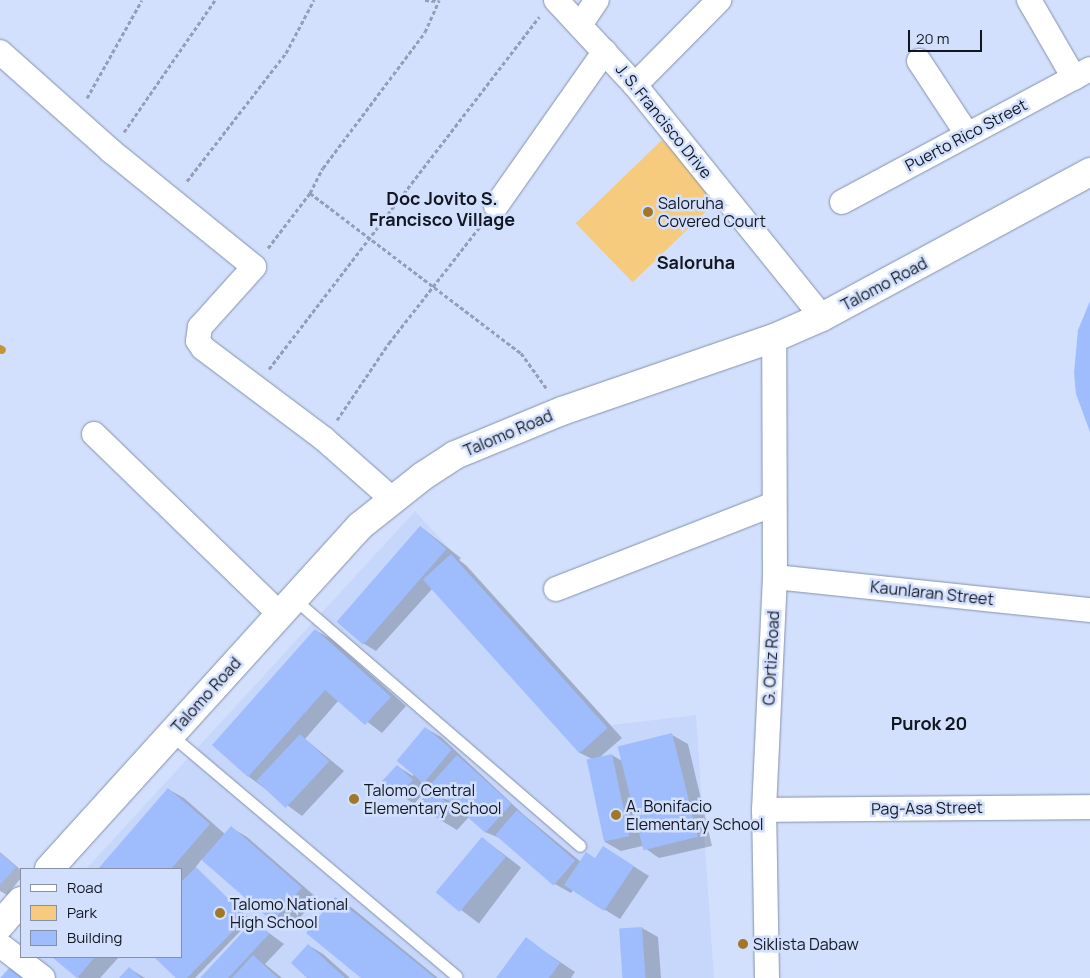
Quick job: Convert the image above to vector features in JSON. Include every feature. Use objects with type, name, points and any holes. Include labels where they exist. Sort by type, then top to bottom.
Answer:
[{"type":"street","points":[[580,25],[597,0]]},
{"type":"street","points":[[635,85],[719,0]]},
{"type":"street","points":[[1029,0],[1082,74]]},
{"type":"street","name":"J. S. Francisco Drive","points":[[549,8],[580,25],[605,51],[635,85],[822,317]]},
{"type":"street","points":[[496,206],[605,51]]},
{"type":"street","points":[[0,52],[76,117],[111,151],[254,267],[197,334],[203,348],[324,439],[390,498]]},
{"type":"street","points":[[920,61],[966,134]]},
{"type":"street","name":"Puerto Rico Street","points":[[842,202],[966,134],[1082,74]]},
{"type":"street","name":"Talomo Road","points":[[51,868],[286,606],[390,498],[456,455],[562,411],[774,338],[822,317],[1090,172]]},
{"type":"street","name":"G. Ortiz Road","points":[[767,978],[764,810],[775,577],[772,505],[774,338]]},
{"type":"street","points":[[94,434],[286,606]]},
{"type":"street","points":[[556,589],[772,505]]},
{"type":"street","name":"Kaunlaran Street","points":[[775,577],[1089,609]]},
{"type":"street","name":"Pag-Asa Street","points":[[764,810],[1090,806]]},
{"type":"street","points":[[0,924],[20,902]]},
{"type":"street","points":[[0,945],[43,978]]},
{"type":"lane","points":[[286,606],[580,846]]},
{"type":"lane","points":[[170,734],[456,976]]},
{"type":"path","points":[[76,117],[142,0]]},
{"type":"path","points":[[111,151],[215,0]]},
{"type":"path","points":[[173,200],[286,53],[314,0]]},
{"type":"path","points":[[254,267],[310,193],[323,168],[425,32],[438,1],[425,0]]},
{"type":"path","points":[[255,388],[549,8]]},
{"type":"path","points":[[310,193],[433,288],[522,353],[562,411]]},
{"type":"path","points":[[324,439],[374,363],[496,206]]},
{"type":"shaded area","points":[[415,511],[611,725],[696,715],[714,978],[52,978],[27,958],[182,958],[182,868],[87,868]]},
{"type":"green space","name":"Saloruha Covered Court","points":[[662,140],[719,199],[633,282],[576,223]]},
{"type":"building","points":[[1090,301],[1090,432],[1076,394],[1074,373],[1078,330]]},
{"type":"building","points":[[420,526],[446,549],[363,645],[337,622]]},
{"type":"building","points":[[451,554],[608,728],[579,753],[423,579]]},
{"type":"building","points":[[315,629],[391,697],[365,725],[325,690],[248,777],[212,745]]},
{"type":"building","points":[[425,727],[452,749],[424,783],[397,761]]},
{"type":"building","points":[[672,733],[698,837],[644,850],[618,747]]},
{"type":"building","points":[[300,734],[329,761],[286,808],[256,781]]},
{"type":"building","points":[[612,754],[629,836],[604,842],[587,759]]},
{"type":"building","points":[[457,755],[511,804],[485,833],[431,784]]},
{"type":"building","points":[[397,765],[413,780],[397,797],[381,782]]},
{"type":"building","points":[[168,788],[210,824],[172,868],[99,868]]},
{"type":"building","points":[[431,789],[453,808],[441,822],[419,803]]},
{"type":"building","points":[[517,810],[575,861],[553,885],[495,835]]},
{"type":"building","points":[[231,826],[302,888],[272,922],[201,860]]},
{"type":"building","points":[[482,837],[506,857],[459,912],[436,892]]},
{"type":"building","points":[[603,846],[634,866],[604,911],[564,885],[586,852],[595,858]]},
{"type":"building","points":[[0,853],[16,867],[0,885]]},
{"type":"building","points":[[196,867],[247,917],[187,978],[176,978],[155,958],[182,958],[182,881]]},
{"type":"building","points":[[335,897],[435,978],[361,978],[306,933]]},
{"type":"building","points":[[254,920],[269,934],[228,978],[200,978]]},
{"type":"building","points":[[642,927],[646,978],[623,978],[619,929]]},
{"type":"building","points":[[526,937],[560,963],[549,978],[496,978]]},
{"type":"building","points":[[308,944],[345,978],[307,978],[291,963]]},
{"type":"building","points":[[253,955],[278,978],[232,978]]},
{"type":"building","points":[[53,958],[94,958],[77,978]]},
{"type":"building","points":[[14,963],[33,978],[0,978]]},
{"type":"building","points":[[129,967],[141,978],[119,978]]},
{"type":"place","name":"Saloruha Covered Court","points":[[648,212]]},
{"type":"place","name":"Talomo Central Elementary School","points":[[354,799]]},
{"type":"place","name":"A. Bonifacio Elementary School","points":[[616,815]]},
{"type":"place","name":"Talomo National High School","points":[[220,913]]},
{"type":"place","name":"Siklista Dabaw","points":[[743,944]]},
{"type":"district","name":"Doc Jovito S. Francisco Village","points":[[442,209]]},
{"type":"district","name":"Saloruha","points":[[696,262]]},
{"type":"district","name":"Purok 20","points":[[929,723]]}]
